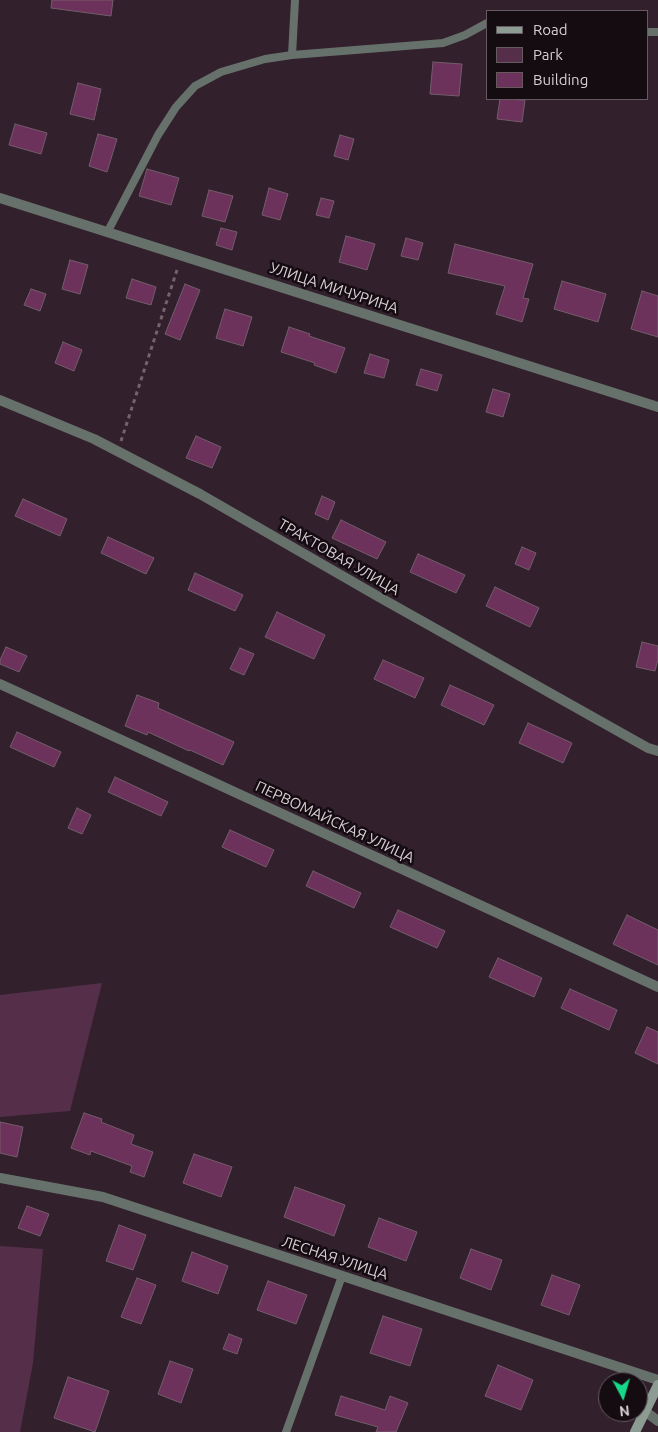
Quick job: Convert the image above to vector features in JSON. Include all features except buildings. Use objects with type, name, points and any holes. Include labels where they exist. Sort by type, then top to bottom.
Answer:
[{"type":"street","name":"УЛИЦА МИЧУРИНА","points":[[0,198],[658,408]]},
{"type":"street","name":"ТРАКТОВАЯ УЛИЦА","points":[[0,400],[94,439],[200,494],[648,748],[658,751]]},
{"type":"street","name":"ПЕРВОМАЙСКАЯ УЛИЦА","points":[[0,684],[658,986]]},
{"type":"street","name":"ЛЕСНАЯ УЛИЦА","points":[[0,1178],[103,1197],[658,1380]]},
{"type":"street","points":[[648,1408],[658,1385]]},
{"type":"street","points":[[648,1414],[658,1422]]},
{"type":"lane","points":[[292,55],[295,0]]},
{"type":"lane","points":[[108,231],[158,135],[176,107],[195,86],[221,72],[264,60],[292,55],[443,43],[486,24]]},
{"type":"lane","points":[[286,1432],[342,1276]]},
{"type":"path","points":[[117,451],[182,255]]},
{"type":"green space","points":[[102,983],[70,1111],[0,1117],[0,995]]},
{"type":"green space","points":[[0,1246],[43,1249],[33,1363],[20,1432],[0,1432]]}]
